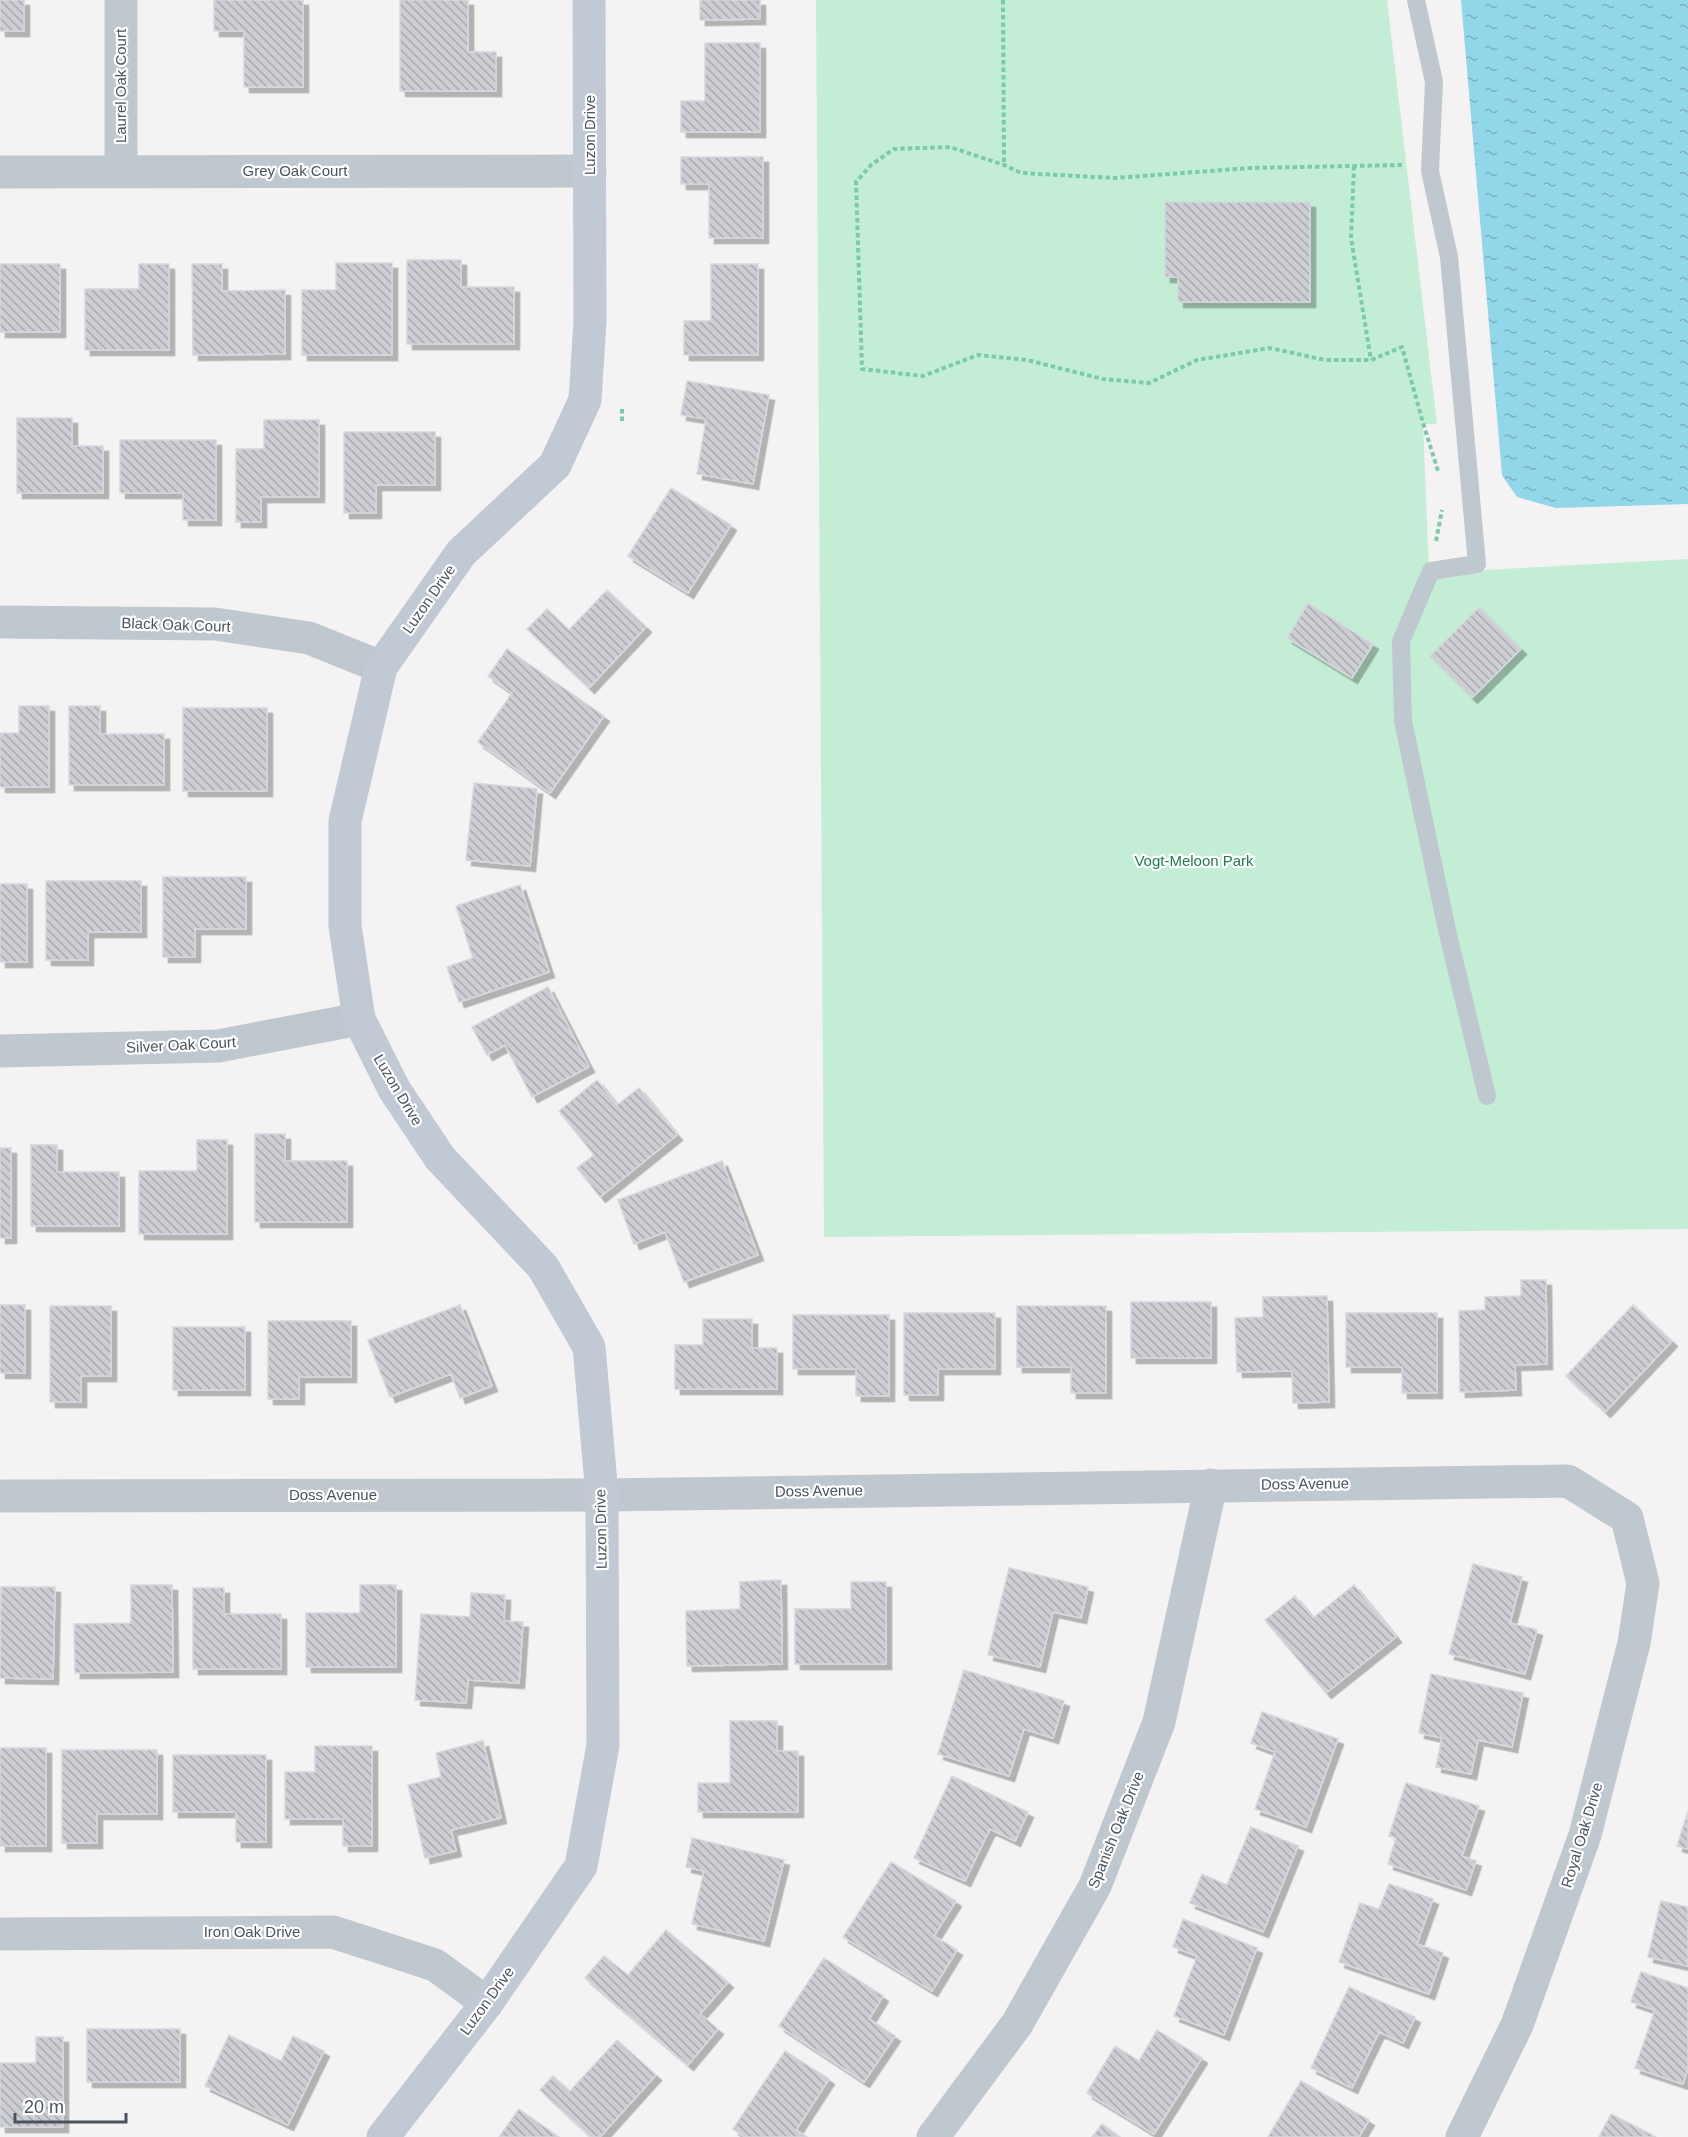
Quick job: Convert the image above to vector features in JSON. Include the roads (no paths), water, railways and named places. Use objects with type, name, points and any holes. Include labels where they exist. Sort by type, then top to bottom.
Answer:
[{"type":"street","name":"Laurel Oak Court","points":[[121,0],[121,171]]},
{"type":"street","name":"Luzon Drive","points":[[383,2137],[487,2002],[581,1866],[603,1745],[602,1495],[589,1347],[543,1267],[440,1158],[394,1089],[359,1019],[345,926],[345,821],[381,667],[461,553],[555,465],[585,400],[590,321],[589,0]]},
{"type":"street","name":"Grey Oak Court","points":[[0,171],[590,171]]},
{"type":"street","name":"Black Oak Court","points":[[0,622],[215,624],[309,638],[381,667]]},
{"type":"street","name":"Silver Oak Court","points":[[0,1051],[218,1046],[359,1019]]},
{"type":"street","name":"Doss Avenue","points":[[0,1496],[602,1495],[1568,1481],[1626,1518]]},
{"type":"street","name":"Spanish Oak Drive","points":[[933,2137],[1017,2024],[1095,1886],[1159,1722],[1212,1485]]},
{"type":"street","name":"Royal Oak Drive","points":[[1462,2137],[1517,2025],[1585,1835],[1634,1643],[1643,1584],[1626,1518]]},
{"type":"street","name":"Iron Oak Drive","points":[[0,1934],[333,1932],[435,1965],[487,2002]]},
{"type":"lane","points":[[1416,0],[1434,82],[1430,171],[1449,257],[1477,564],[1431,571],[1401,641],[1403,721],[1447,930],[1487,1096]]},
{"type":"water","points":[[1461,0],[1688,0],[1688,504],[1556,508],[1517,497],[1502,475]]},
{"type":"park label","name":"Vogt-Meloon Park","points":[[1194,861]]}]
